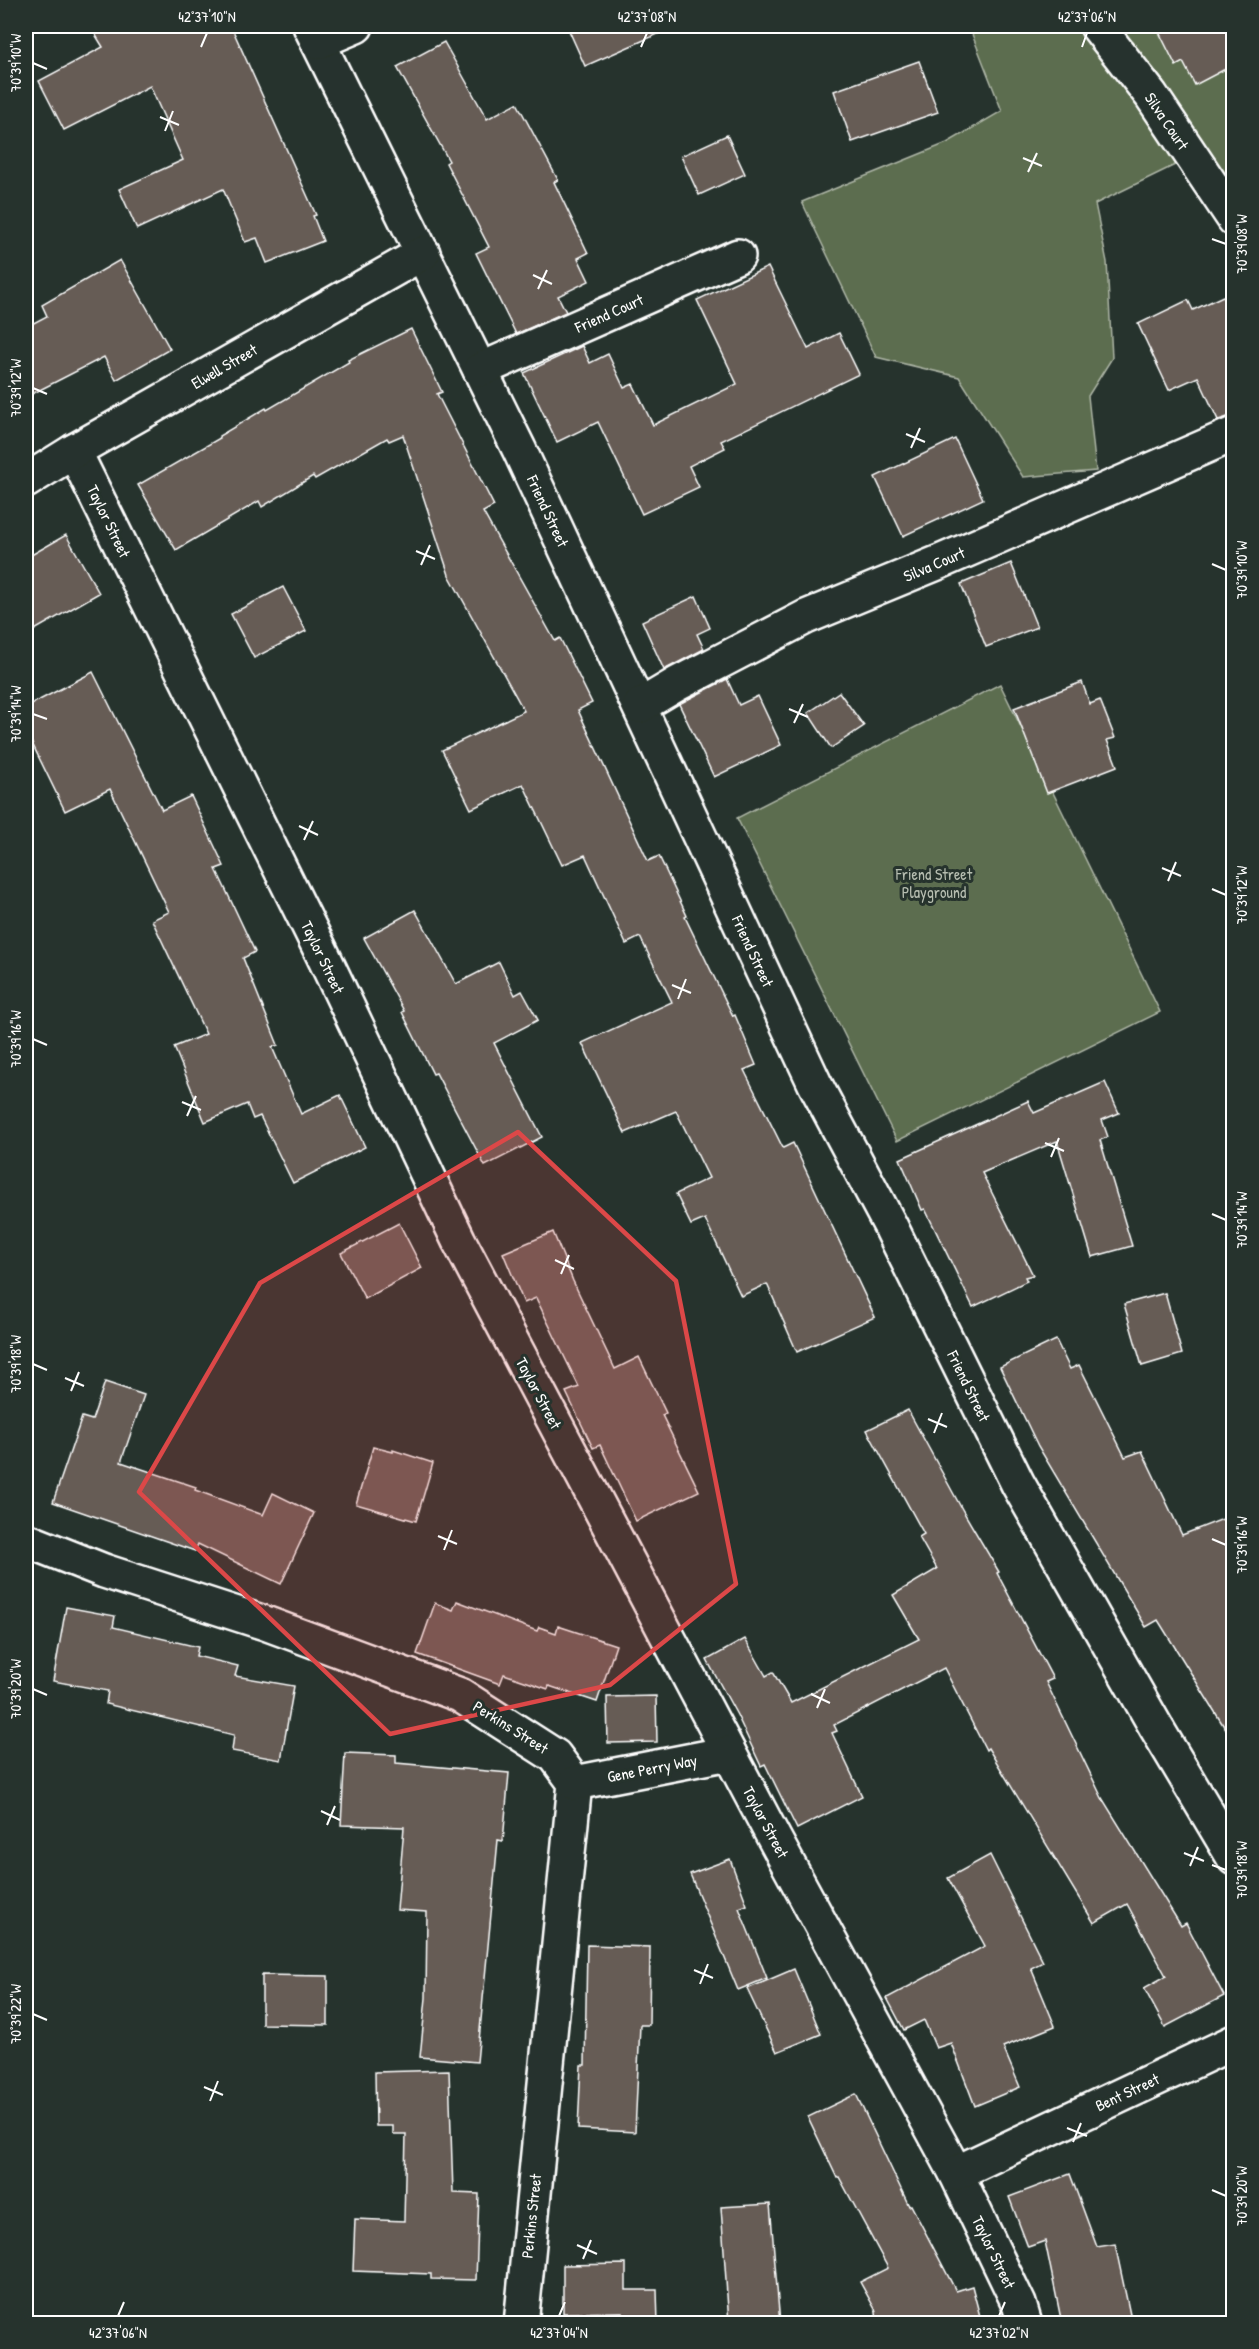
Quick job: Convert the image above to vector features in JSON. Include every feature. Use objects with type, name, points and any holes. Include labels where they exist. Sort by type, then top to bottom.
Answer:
[{"type":"street","points":[[314,34],[356,26]]},
{"type":"street","name":"Silva Court","points":[[1097,26],[1151,95],[1233,219]]},
{"type":"street","name":"Friend Street","points":[[314,34],[480,370],[640,706],[815,1084],[891,1227],[1018,1484],[1156,1727],[1210,1814],[1233,1858]]},
{"type":"street","name":"Elwell Street","points":[[26,481],[74,451],[423,253]]},
{"type":"street","name":"Friend Court","points":[[480,370],[738,256]]},
{"type":"street","name":"Silva Court","points":[[640,706],[677,684],[806,617],[952,557],[1233,434]]},
{"type":"street","name":"Taylor Street","points":[[74,451],[316,941],[459,1241],[729,1753],[956,2173],[1018,2304],[1025,2324]]},
{"type":"street","name":"Perkins Street","points":[[26,1540],[104,1571],[265,1623],[460,1695],[555,1755],[575,1782],[521,2324]]},
{"type":"street","name":"Gene Perry Way","points":[[575,1782],[729,1753]]},
{"type":"street","name":"Bent Street","points":[[956,2173],[1233,2042]]},
{"type":"highlighted area","points":[[518,1132],[676,1281],[736,1584],[610,1685],[390,1734],[139,1492],[260,1283]]},
{"type":"green space","points":[[961,26],[1233,26],[1233,229],[1177,164],[1095,204],[1107,262],[1112,358],[1088,396],[1096,471],[1023,477],[959,377],[876,357],[802,202],[947,143],[1002,111],[970,29]]},
{"type":"green space","name":"Friend Street Playground","points":[[1000,684],[1160,1012],[897,1141],[737,818]]},
{"type":"building","points":[[90,26],[231,26],[316,215],[313,216],[323,241],[267,263],[257,238],[245,242],[223,189],[137,229],[119,189],[183,160],[150,86],[64,130],[39,81],[103,47]]},
{"type":"building","points":[[567,26],[676,26],[585,66]]},
{"type":"building","points":[[1156,26],[1233,26],[1233,65],[1195,85],[1183,62],[1176,66]]},
{"type":"building","points":[[444,42],[487,119],[517,103],[558,180],[554,182],[588,253],[578,258],[589,281],[558,296],[566,312],[516,334],[476,253],[489,247],[446,163],[449,161],[397,67]]},
{"type":"building","points":[[919,61],[938,112],[852,142],[834,91]]},
{"type":"building","points":[[727,135],[745,174],[699,195],[681,156]]},
{"type":"building","points":[[120,260],[170,349],[116,380],[104,357],[26,397],[26,327],[47,316],[42,305]]},
{"type":"building","points":[[768,267],[808,349],[839,333],[859,374],[721,441],[725,448],[689,466],[699,487],[642,514],[598,422],[557,442],[524,373],[582,346],[590,363],[608,354],[624,388],[633,384],[653,425],[737,384],[697,300]]},
{"type":"building","points":[[1223,296],[1233,319],[1233,416],[1218,420],[1198,377],[1169,390],[1138,324],[1188,300],[1193,310]]},
{"type":"building","points":[[411,329],[442,392],[437,394],[494,506],[483,512],[555,641],[560,638],[592,703],[578,710],[648,861],[659,856],[687,916],[685,917],[733,1016],[735,1015],[756,1065],[744,1070],[783,1148],[793,1143],[875,1317],[797,1352],[767,1284],[741,1296],[705,1219],[691,1225],[676,1194],[709,1178],[676,1111],[625,1133],[582,1043],[672,1002],[640,937],[626,944],[585,855],[562,865],[523,784],[471,809],[442,750],[524,711],[449,575],[403,435],[389,441],[387,438],[315,479],[313,476],[262,507],[259,501],[176,550],[138,485],[220,438],[219,436],[266,408],[267,410],[349,362],[348,360]]},
{"type":"building","points":[[955,439],[983,499],[903,536],[875,477]]},
{"type":"building","points":[[66,535],[99,593],[26,635],[26,558]]},
{"type":"building","points":[[1011,563],[1037,627],[986,647],[961,584]]},
{"type":"building","points":[[283,587],[306,631],[254,658],[231,614]]},
{"type":"building","points":[[696,596],[710,628],[697,634],[704,649],[664,670],[642,621]]},
{"type":"building","points":[[93,672],[162,810],[191,796],[224,866],[216,869],[255,952],[243,958],[278,1045],[272,1047],[301,1114],[340,1095],[365,1147],[293,1183],[260,1116],[253,1119],[247,1104],[205,1122],[174,1047],[206,1034],[152,920],[169,912],[110,789],[65,811],[26,731],[26,707]]},
{"type":"building","points":[[727,679],[739,705],[758,696],[781,745],[714,777],[679,704]]},
{"type":"building","points":[[1082,682],[1090,704],[1100,700],[1115,738],[1107,740],[1117,766],[1047,793],[1014,708]]},
{"type":"building","points":[[839,692],[864,726],[831,748],[808,713]]},
{"type":"building","points":[[415,910],[456,984],[499,962],[515,995],[522,991],[538,1020],[494,1043],[542,1137],[485,1166],[436,1073],[433,1074],[402,1012],[404,1011],[364,938]]},
{"type":"building","points":[[1105,1082],[1119,1113],[1102,1120],[1108,1137],[1100,1140],[1132,1246],[1092,1257],[1057,1141],[982,1173],[1033,1275],[1025,1277],[1027,1281],[973,1307],[925,1209],[922,1210],[900,1159],[1028,1101],[1034,1113]]},
{"type":"building","points":[[399,1223],[422,1268],[365,1299],[341,1253]]},
{"type":"building","points":[[553,1232],[573,1281],[615,1369],[639,1357],[666,1413],[662,1415],[699,1491],[636,1521],[600,1445],[593,1448],[566,1392],[579,1387],[536,1298],[524,1303],[503,1253]]},
{"type":"building","points":[[1165,1293],[1182,1354],[1142,1366],[1124,1304]]},
{"type":"building","points":[[1056,1340],[1070,1369],[1079,1365],[1125,1457],[1142,1451],[1182,1535],[1233,1515],[1233,1741],[1158,1620],[1146,1627],[1038,1446],[1000,1367]]},
{"type":"building","points":[[105,1382],[144,1395],[121,1462],[196,1487],[195,1490],[263,1515],[273,1493],[314,1513],[281,1584],[198,1544],[195,1551],[53,1502],[82,1417],[92,1420]]},
{"type":"building","points":[[908,1410],[999,1572],[997,1573],[1053,1679],[1046,1682],[1102,1798],[1181,1926],[1186,1923],[1224,1996],[1165,2027],[1144,1988],[1166,1976],[1127,1904],[1094,1923],[988,1748],[986,1750],[944,1668],[834,1725],[837,1731],[832,1733],[862,1796],[797,1829],[765,1764],[761,1766],[707,1660],[745,1639],[766,1676],[773,1672],[791,1703],[919,1639],[893,1595],[937,1569],[919,1537],[924,1534],[867,1430]]},
{"type":"building","points":[[373,1447],[393,1452],[393,1450],[433,1463],[416,1521],[356,1504]]},
{"type":"building","points":[[457,1601],[537,1631],[539,1627],[556,1633],[558,1626],[616,1645],[597,1702],[504,1674],[500,1684],[417,1654],[435,1603],[453,1610]]},
{"type":"building","points":[[66,1607],[115,1616],[113,1627],[198,1647],[196,1656],[238,1666],[235,1676],[294,1686],[281,1760],[232,1751],[234,1735],[106,1704],[108,1691],[53,1681]]},
{"type":"building","points":[[656,1696],[657,1742],[608,1743],[607,1697]]},
{"type":"building","points":[[345,1753],[396,1755],[396,1763],[509,1773],[503,1841],[498,1840],[477,2062],[420,2057],[426,1998],[427,1912],[397,1910],[404,1827],[341,1825]]},
{"type":"building","points":[[990,1855],[1043,1962],[1031,1968],[1055,2026],[1003,2047],[1020,2087],[975,2106],[951,2043],[936,2048],[924,2020],[904,2030],[887,1998],[985,1946],[948,1878]]},
{"type":"building","points":[[730,1859],[747,1905],[739,1908],[767,1978],[738,1990],[690,1874]]},
{"type":"building","points":[[587,1945],[650,1947],[649,2025],[640,2025],[635,2132],[578,2129],[581,2065],[585,2065]]},
{"type":"building","points":[[794,1969],[821,2034],[777,2052],[747,1989]]},
{"type":"building","points":[[262,1975],[328,1976],[328,2025],[262,2024]]},
{"type":"building","points":[[449,2070],[453,2193],[479,2194],[476,2280],[431,2279],[431,2274],[353,2271],[355,2219],[404,2221],[406,2134],[393,2134],[393,2126],[376,2126],[375,2072]]},
{"type":"building","points":[[856,2094],[909,2206],[911,2205],[956,2291],[972,2286],[982,2324],[877,2324],[876,2311],[860,2282],[888,2268],[839,2177],[837,2178],[808,2117]]},
{"type":"building","points":[[1070,2174],[1097,2247],[1115,2244],[1132,2324],[1062,2324],[1045,2241],[1028,2247],[1009,2197]]},
{"type":"building","points":[[770,2204],[780,2324],[729,2324],[721,2207]]},
{"type":"building","points":[[626,2264],[626,2290],[657,2290],[658,2324],[622,2324],[622,2312],[563,2313],[563,2265]]}]
